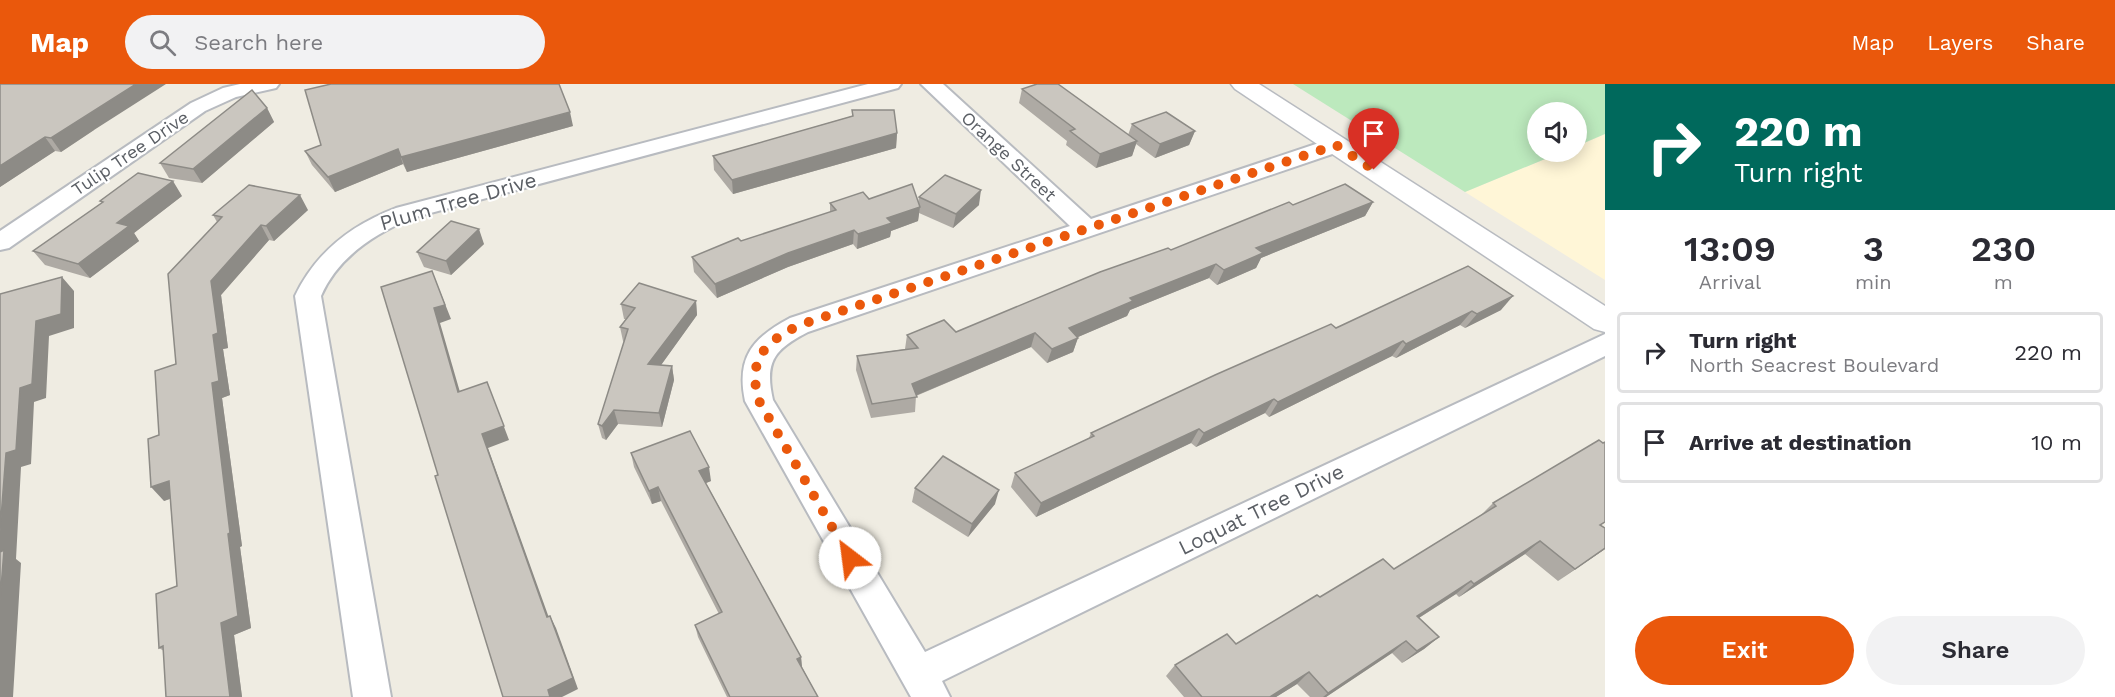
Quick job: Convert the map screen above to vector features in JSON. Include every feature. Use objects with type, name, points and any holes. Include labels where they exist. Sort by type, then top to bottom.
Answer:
[{"type":"street","name":"Tulip Tree Drive","points":[[0,242],[198,107],[230,92],[269,84]]},
{"type":"street","name":"Plum Tree Drive","points":[[372,697],[308,296],[313,281],[365,230],[404,213],[891,84]]},
{"type":"street","name":"Orange Street","points":[[931,84],[1087,228]]},
{"type":"street","points":[[1243,84],[1605,321]]},
{"type":"street","points":[[924,685],[759,401],[753,383],[756,365],[765,348],[780,335],[800,325],[1336,145]]},
{"type":"street","name":"Loquat Tree Drive","points":[[924,685],[1605,344]]},
{"type":"shaded area","points":[[1605,134],[1605,280],[1465,192],[1538,162],[1587,162],[1587,142]]},
{"type":"green space","points":[[1293,84],[1605,84],[1605,134],[1587,142],[1587,102],[1527,102],[1527,162],[1538,162],[1465,192]]},
{"type":"building","points":[[0,84],[136,84],[51,138],[45,137],[0,166]]},
{"type":"building","points":[[331,84],[559,84],[570,112],[401,157],[398,149],[328,177],[305,151],[321,145],[305,90]]},
{"type":"building","points":[[1037,84],[1058,84],[1137,141],[1100,154],[1070,131],[1075,129],[1022,89]]},
{"type":"building","points":[[252,90],[267,108],[193,169],[160,163]]},
{"type":"building","points":[[852,110],[894,110],[897,133],[732,180],[713,156],[853,116]]},
{"type":"building","points":[[1166,112],[1195,131],[1160,144],[1132,124]]},
{"type":"building","points":[[138,173],[173,181],[117,223],[129,226],[78,264],[33,251],[103,202],[100,201]]},
{"type":"building","points":[[945,175],[981,190],[956,214],[919,197]]},
{"type":"building","points":[[912,184],[920,207],[887,218],[892,223],[858,234],[854,230],[788,253],[715,284],[692,257],[738,238],[741,241],[836,210],[830,203],[863,192],[869,199]]},
{"type":"building","points":[[1345,184],[1373,202],[1256,248],[1263,253],[1224,270],[1216,264],[1130,298],[1133,301],[1069,328],[1078,338],[1052,349],[1035,333],[912,384],[917,397],[872,404],[857,356],[918,348],[907,335],[944,320],[956,332],[1100,272],[1168,248],[1171,250],[1289,202],[1293,205]]},
{"type":"building","points":[[249,185],[300,195],[266,226],[261,225],[211,281],[218,333],[213,335],[219,381],[212,383],[238,616],[221,623],[230,697],[166,697],[163,646],[159,648],[156,594],[177,586],[169,481],[151,487],[148,439],[159,435],[155,371],[176,364],[168,274],[222,217],[213,215]]},
{"type":"building","points":[[451,221],[479,229],[446,261],[417,252]]},
{"type":"building","points":[[1468,266],[1513,296],[1477,314],[1472,311],[1406,344],[1403,341],[1278,402],[1274,399],[1204,433],[1199,429],[1041,503],[1015,473],[1094,436],[1091,433],[1215,375],[1331,324],[1336,328]]},
{"type":"building","points":[[432,271],[445,305],[434,308],[458,392],[487,382],[504,426],[482,434],[547,617],[550,616],[573,678],[548,690],[550,697],[503,697],[435,476],[438,475],[381,287]]},
{"type":"building","points":[[62,277],[61,314],[36,321],[32,384],[20,388],[16,450],[6,453],[0,531],[0,294]]},
{"type":"building","points":[[639,283],[696,301],[648,364],[672,366],[659,413],[614,410],[602,426],[598,424],[628,329],[620,327],[635,308],[621,304]]},
{"type":"building","points":[[690,431],[709,467],[699,471],[801,657],[797,659],[818,697],[730,697],[695,625],[722,612],[658,487],[649,491],[631,453]]},
{"type":"building","points":[[1599,440],[1605,442],[1605,522],[1600,525],[1605,528],[1605,548],[1575,569],[1540,541],[1474,584],[1471,581],[1417,616],[1439,637],[1417,651],[1406,641],[1328,693],[1309,672],[1270,697],[1202,697],[1175,665],[1227,634],[1236,644],[1317,595],[1320,597],[1383,559],[1394,569],[1496,506],[1493,503]]},
{"type":"building","points":[[943,456],[999,490],[972,524],[915,488]]},
{"type":"building","points":[[4,550],[0,601],[0,552]]},
{"type":"route","points":[[850,558],[759,401],[753,383],[756,365],[765,348],[780,335],[800,325],[1336,145],[1374,170]]}]
